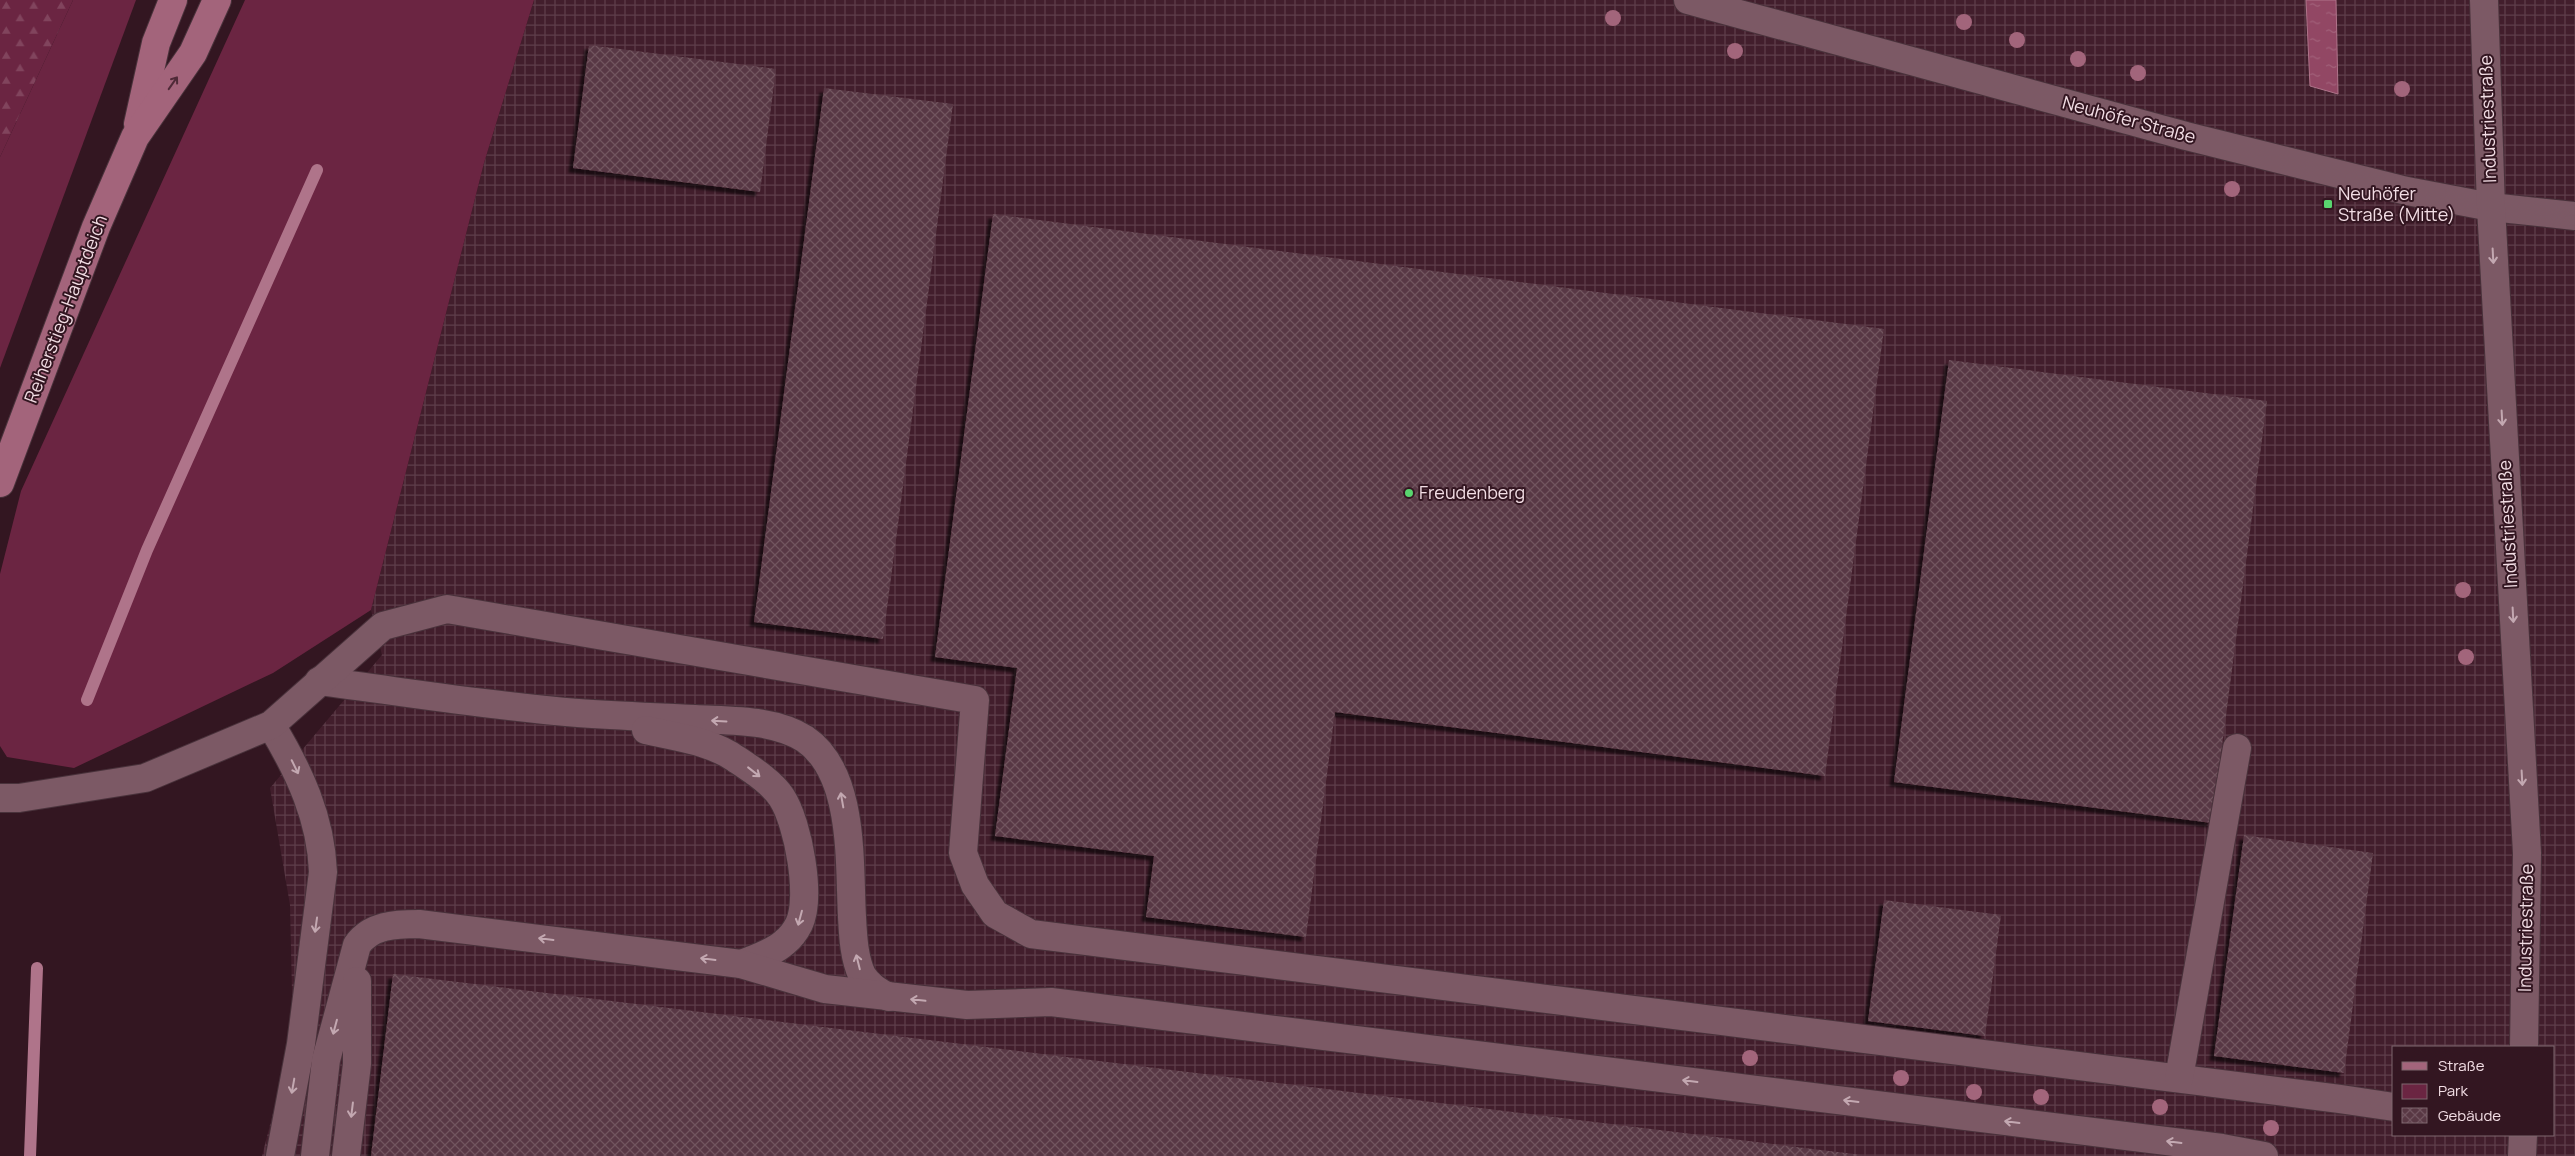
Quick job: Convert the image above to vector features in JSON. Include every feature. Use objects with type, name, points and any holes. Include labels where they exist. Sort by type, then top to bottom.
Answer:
[{"type":"main road","name":"Reiherstieg-Hauptdeich","points":[[0,483],[96,227],[135,137],[156,43],[173,0]]},
{"type":"main road","name":"Reiherstieg-Hauptdeich","points":[[135,137],[193,53],[217,0]]},
{"type":"street","name":"Neuhöfer Straße","points":[[1688,0],[2186,136],[2407,191],[2491,207],[2575,216]]},
{"type":"street","name":"Industriestraße","points":[[2484,0],[2491,207],[2527,853],[2524,1046]]},
{"type":"street","points":[[0,798],[19,798],[145,778],[271,725],[383,626],[447,609],[974,700],[963,853],[975,885],[994,914],[1031,934],[2179,1078],[2392,1107]]},
{"type":"street","points":[[319,681],[576,713],[750,722],[780,729],[805,739],[827,761],[839,783],[848,844],[853,933],[858,964],[863,976],[870,984],[889,996]]},
{"type":"street","points":[[576,713],[701,743],[735,757],[782,798],[794,826],[801,856],[805,893],[800,923],[786,941],[774,951],[741,964]]},
{"type":"street","points":[[271,725],[301,780],[311,805],[323,853],[323,872],[301,1044],[280,1156]]},
{"type":"street","points":[[2179,1078],[2237,748]]},
{"type":"street","points":[[315,1156],[326,1060],[357,946],[364,936],[373,930],[400,924],[419,924],[741,964],[825,989],[966,1005],[1051,1002],[2222,1148],[2264,1156]]},
{"type":"street","points":[[346,1156],[357,1064],[357,946]]},
{"type":"street","points":[[2522,1136],[2522,1156]]},
{"type":"shaded area","points":[[534,0],[2575,0],[2575,1156],[262,1156],[293,1035],[290,905],[270,788],[382,655],[371,610],[484,163]]},
{"type":"green space","points":[[0,0],[73,0],[0,157]]},
{"type":"green space","points":[[73,0],[136,0],[0,368],[0,157]]},
{"type":"green space","points":[[245,0],[534,0],[484,163],[371,610],[273,673],[74,768],[7,757],[0,746],[0,574],[21,491]]},
{"type":"water","points":[[2306,0],[2336,0],[2338,94],[2310,86]]},
{"type":"building","points":[[589,45],[776,69],[760,192],[573,168]]},
{"type":"building","points":[[824,88],[953,104],[883,639],[754,622]]},
{"type":"building","name":"Freudenberg","points":[[993,214],[1884,329],[1825,776],[1335,712],[1306,937],[1146,917],[1154,856],[995,836],[1017,668],[935,657]]},
{"type":"building","points":[[1949,360],[2267,401],[2212,823],[1894,782]]},
{"type":"building","points":[[2244,835],[2373,853],[2344,1073],[2214,1056]]},
{"type":"building","points":[[1884,900],[2001,915],[1985,1036],[1868,1021]]},
{"type":"building","points":[[393,974],[1862,1155],[1862,1156],[371,1156]]},
{"type":"waterway","points":[[87,700],[147,550],[317,170]]},
{"type":"waterway","points":[[30,1156],[37,968]]},
{"type":"place","name":"Neuhöfer Straße (Mitte)","points":[[2328,204]]},
{"type":"place","name":"Freudenberg","points":[[1409,493]]}]
